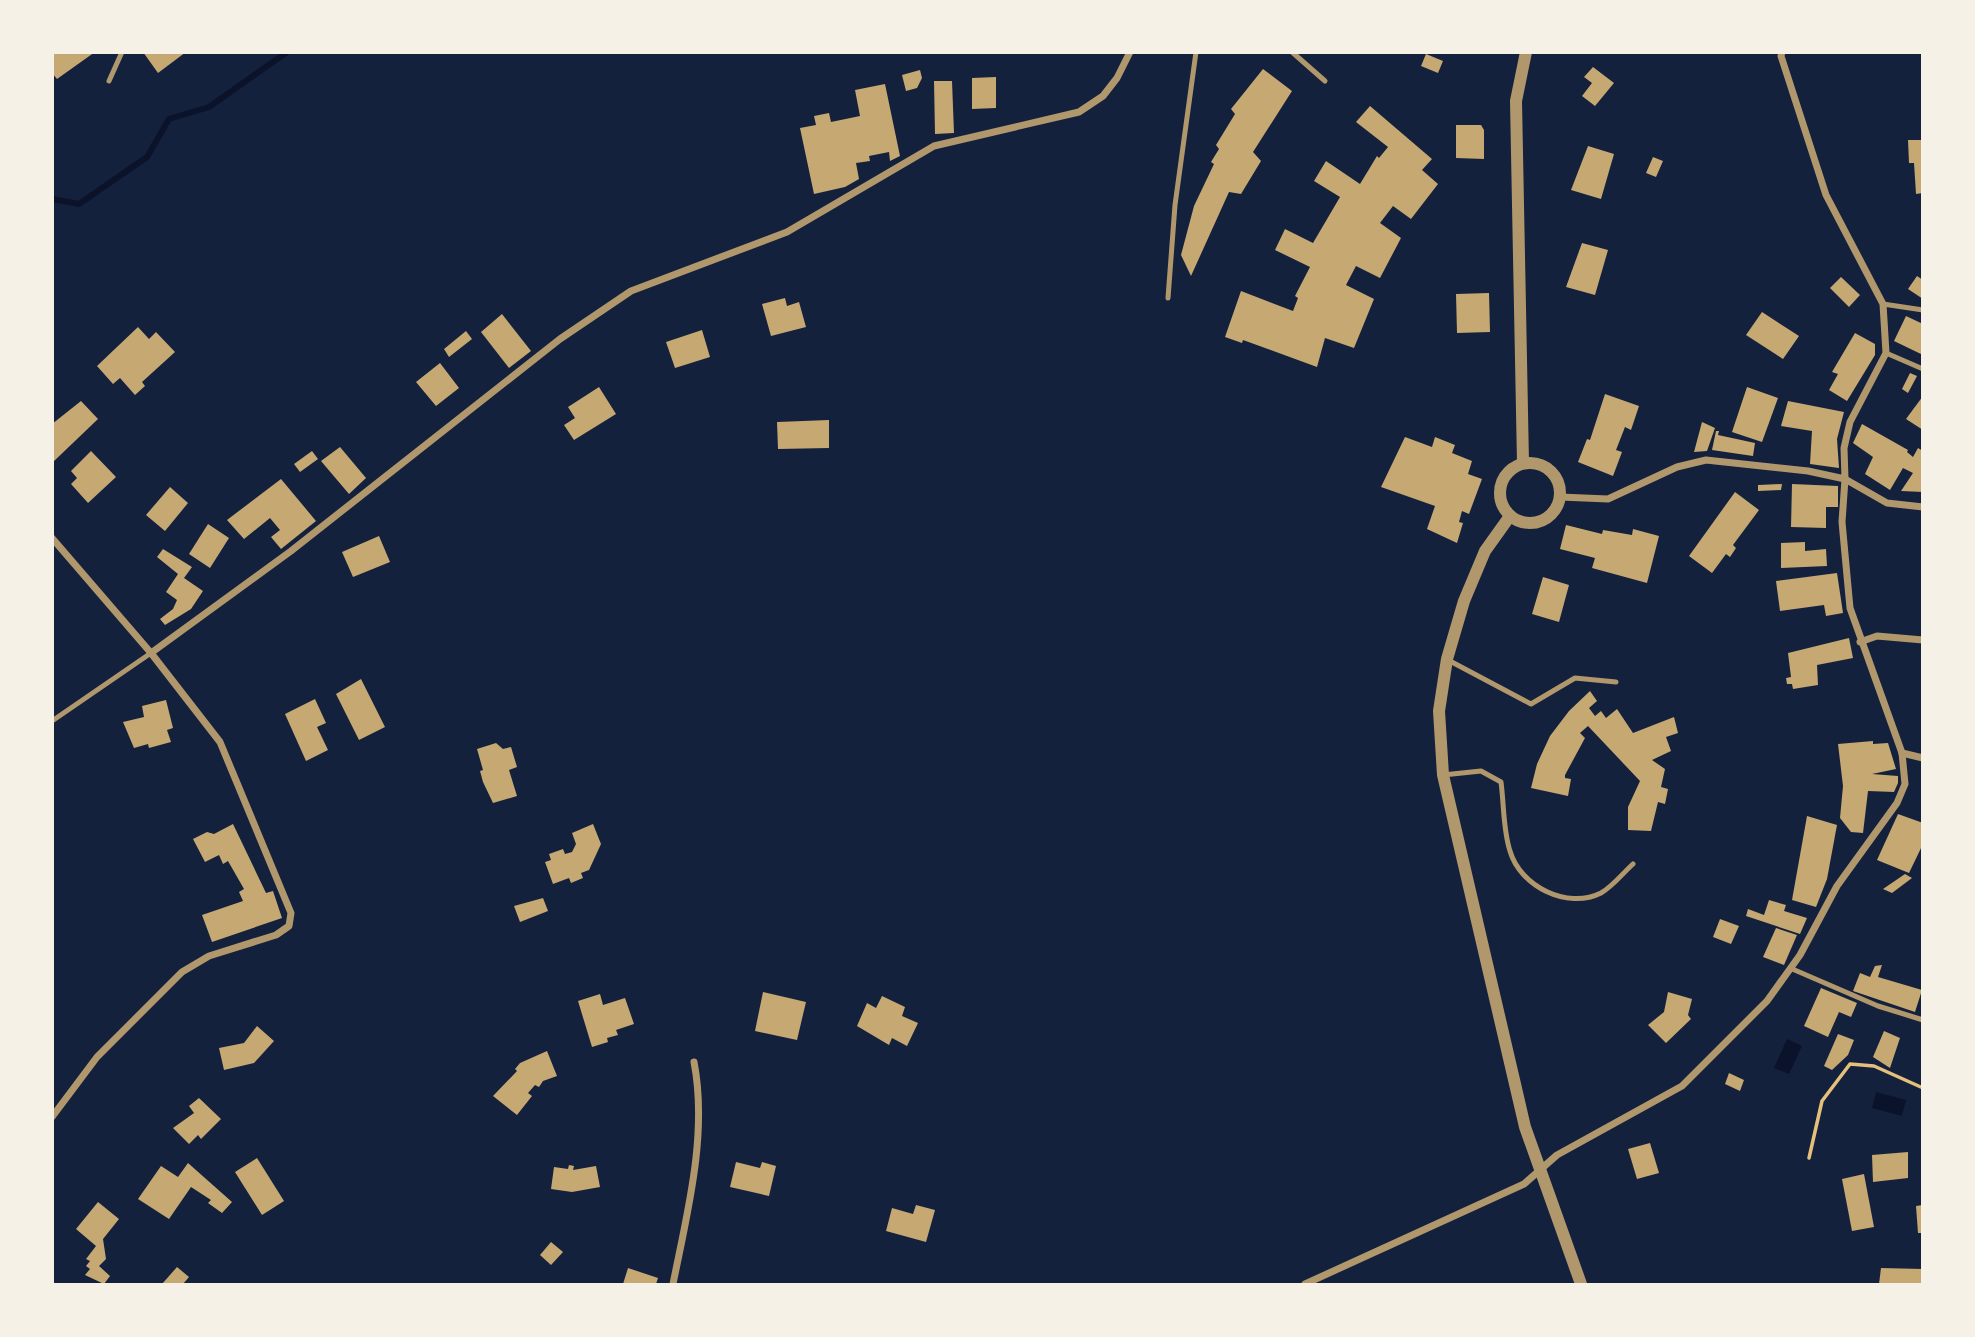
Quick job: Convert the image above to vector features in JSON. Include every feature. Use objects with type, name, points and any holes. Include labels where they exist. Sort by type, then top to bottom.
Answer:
[{"type":"street","points":[[151,653],[291,551],[560,338],[631,291],[787,232],[933,146],[1079,112],[1103,96],[1117,78],[1130,52]]},
{"type":"street","points":[[1523,463],[1516,101],[1526,52]]},
{"type":"street","points":[[1305,1284],[1524,1184],[1557,1155],[1682,1086],[1767,1001],[1790,968],[1838,886],[1897,803],[1905,784],[1902,753],[1850,608],[1842,523],[1844,448],[1850,422],[1886,353],[1883,304],[1826,195],[1780,54]]},
{"type":"street","points":[[1560,497],[1608,499],[1677,467],[1706,460],[1808,471],[1845,479],[1887,503],[1923,507]]},
{"type":"street","points":[[1533,462],[1550,470],[1556,478],[1560,497],[1552,513],[1536,522],[1527,523],[1510,516],[1500,500],[1502,481],[1507,473],[1523,463],[1533,462]]},
{"type":"street","points":[[1510,516],[1485,551],[1464,601],[1447,659],[1439,711],[1443,775],[1525,1127],[1581,1284]]},
{"type":"street","points":[[52,538],[151,653],[220,742],[291,913],[289,926],[276,935],[209,956],[182,972],[97,1057],[52,1118]]},
{"type":"street","points":[[1860,642],[1877,636],[1923,640]]},
{"type":"street","points":[[1902,753],[1923,758]]},
{"type":"street","points":[[673,1284],[689,1202],[700,1093],[694,1062]]},
{"type":"lane","points":[[109,81],[122,52]]},
{"type":"lane","points":[[1168,298],[1175,205],[1196,52]]},
{"type":"lane","points":[[1292,52],[1325,81]]},
{"type":"lane","points":[[1883,304],[1923,310]]},
{"type":"lane","points":[[1886,353],[1923,369]]},
{"type":"lane","points":[[52,721],[151,653]]},
{"type":"lane","points":[[1447,659],[1531,704],[1575,678],[1616,682]]},
{"type":"lane","points":[[1443,775],[1481,771],[1501,782],[1510,850],[1519,873],[1541,890],[1579,900],[1602,893],[1633,864]]},
{"type":"lane","points":[[1790,968],[1878,1006],[1923,1020]]},
{"type":"path","points":[[1809,1158],[1822,1101],[1850,1064],[1874,1066],[1923,1088]]},
{"type":"water","points":[[1787,1039],[1802,1046],[1789,1074],[1774,1068]]},
{"type":"water","points":[[1876,1092],[1906,1100],[1902,1116],[1872,1108]]},
{"type":"building","points":[[52,52],[95,52],[57,79],[52,73]]},
{"type":"building","points":[[143,52],[186,52],[158,73]]},
{"type":"building","points":[[1426,54],[1443,61],[1438,73],[1421,66]]},
{"type":"building","points":[[1593,67],[1614,83],[1595,106],[1582,96],[1592,83],[1584,77]]},
{"type":"building","points":[[1263,69],[1292,91],[1253,152],[1261,161],[1241,194],[1229,192],[1191,276],[1181,255],[1194,206],[1214,164],[1211,162],[1219,149],[1216,145],[1235,114],[1231,109]]},
{"type":"building","points":[[920,70],[922,78],[917,88],[906,91],[902,75]]},
{"type":"building","points":[[996,77],[996,108],[972,109],[972,78]]},
{"type":"building","points":[[934,81],[952,81],[954,133],[935,134]]},
{"type":"building","points":[[885,84],[900,156],[890,161],[889,152],[869,156],[870,161],[856,163],[859,179],[845,187],[814,194],[800,128],[816,125],[814,116],[829,113],[831,122],[860,116],[855,90]]},
{"type":"building","points":[[1370,106],[1432,159],[1422,170],[1438,184],[1411,219],[1393,206],[1380,223],[1401,238],[1380,278],[1356,266],[1346,285],[1374,299],[1354,348],[1325,338],[1317,367],[1243,340],[1242,343],[1225,337],[1241,291],[1293,311],[1298,298],[1295,296],[1310,267],[1275,250],[1285,229],[1313,243],[1340,197],[1314,181],[1326,161],[1360,184],[1377,156],[1379,158],[1388,147],[1356,122]]},
{"type":"building","points":[[1456,125],[1481,125],[1484,130],[1484,159],[1456,158]]},
{"type":"building","points":[[1908,140],[1923,140],[1923,193],[1916,194],[1914,163],[1909,163]]},
{"type":"building","points":[[1588,146],[1614,154],[1601,199],[1571,190]]},
{"type":"building","points":[[1653,157],[1663,161],[1656,177],[1646,173]]},
{"type":"building","points":[[1582,243],[1608,250],[1595,295],[1566,287]]},
{"type":"building","points":[[1917,276],[1923,280],[1923,299],[1908,289]]},
{"type":"building","points":[[1841,277],[1860,295],[1849,307],[1830,288]]},
{"type":"building","points":[[1489,293],[1490,332],[1457,333],[1456,294]]},
{"type":"building","points":[[785,298],[787,306],[799,302],[806,327],[771,336],[762,304]]},
{"type":"building","points":[[1762,312],[1799,336],[1783,359],[1746,335]]},
{"type":"building","points":[[502,314],[531,351],[509,368],[481,332]]},
{"type":"building","points":[[1906,316],[1923,324],[1923,355],[1894,341]]},
{"type":"building","points":[[138,327],[149,339],[156,332],[175,352],[142,382],[145,386],[135,395],[120,378],[113,384],[97,366]]},
{"type":"building","points":[[702,330],[710,357],[675,368],[666,342]]},
{"type":"building","points":[[466,331],[472,339],[449,357],[444,349]]},
{"type":"building","points":[[1855,333],[1875,344],[1875,355],[1847,401],[1829,390],[1838,374],[1832,372]]},
{"type":"building","points":[[440,363],[459,388],[436,406],[416,382]]},
{"type":"building","points":[[1910,373],[1917,376],[1908,393],[1902,389]]},
{"type":"building","points":[[599,387],[616,414],[574,440],[564,425],[575,418],[568,407]]},
{"type":"building","points":[[1747,387],[1778,398],[1762,442],[1732,432]]},
{"type":"building","points":[[1605,394],[1639,406],[1631,430],[1625,427],[1616,450],[1622,452],[1613,476],[1578,462],[1587,439],[1590,440]]},
{"type":"building","points":[[1923,396],[1923,430],[1906,419]]},
{"type":"building","points":[[81,401],[98,419],[52,463],[52,424]]},
{"type":"building","points":[[1788,401],[1844,412],[1837,439],[1839,468],[1810,464],[1812,431],[1781,426]]},
{"type":"building","points":[[829,420],[829,448],[778,449],[777,422]]},
{"type":"building","points":[[1702,422],[1715,428],[1707,451],[1694,452]]},
{"type":"building","points":[[1862,424],[1908,450],[1913,457],[1918,448],[1923,451],[1923,492],[1901,491],[1913,473],[1903,468],[1890,490],[1865,474],[1873,457],[1853,443]]},
{"type":"building","points":[[1716,431],[1719,431],[1718,435],[1755,443],[1753,456],[1712,450]]},
{"type":"building","points":[[1405,437],[1432,447],[1435,437],[1455,445],[1452,453],[1472,461],[1468,474],[1482,479],[1469,514],[1462,511],[1459,522],[1463,523],[1457,543],[1427,529],[1435,506],[1381,487]]},
{"type":"building","points":[[340,447],[366,478],[349,494],[321,461]]},
{"type":"building","points":[[91,451],[116,477],[88,503],[71,484],[77,478],[71,471]]},
{"type":"building","points":[[312,451],[318,459],[300,472],[294,464]]},
{"type":"building","points":[[281,479],[316,521],[281,549],[271,537],[280,530],[270,518],[244,539],[227,520]]},
{"type":"building","points":[[1782,484],[1781,490],[1758,491],[1758,485]]},
{"type":"building","points":[[1792,484],[1838,486],[1838,507],[1826,507],[1826,528],[1791,527]]},
{"type":"building","points":[[170,487],[188,503],[165,531],[146,515]]},
{"type":"building","points":[[1735,492],[1759,510],[1733,545],[1736,548],[1730,557],[1726,554],[1712,573],[1689,556]]},
{"type":"building","points":[[208,524],[229,538],[210,568],[189,554]]},
{"type":"building","points":[[1566,525],[1602,534],[1603,530],[1632,535],[1633,529],[1659,536],[1647,583],[1592,568],[1595,558],[1560,549]]},
{"type":"building","points":[[379,536],[390,562],[353,577],[342,552]]},
{"type":"building","points":[[1805,542],[1805,551],[1826,549],[1827,566],[1781,568],[1781,543]]},
{"type":"building","points":[[163,549],[192,567],[184,578],[203,591],[191,609],[165,625],[160,619],[173,609],[177,600],[166,592],[178,574],[157,557]]},
{"type":"building","points":[[1837,573],[1843,613],[1826,616],[1824,605],[1780,611],[1776,581]]},
{"type":"building","points":[[1543,577],[1569,585],[1559,622],[1532,614]]},
{"type":"building","points":[[1849,638],[1853,658],[1817,665],[1818,685],[1793,689],[1792,684],[1787,684],[1786,678],[1791,677],[1788,653]]},
{"type":"building","points":[[361,679],[385,727],[359,740],[336,694]]},
{"type":"building","points":[[1590,691],[1597,701],[1589,708],[1595,716],[1601,711],[1606,718],[1617,709],[1633,733],[1674,717],[1678,733],[1666,737],[1671,751],[1652,760],[1665,769],[1661,787],[1668,789],[1665,804],[1658,802],[1651,831],[1628,830],[1628,807],[1640,781],[1588,726],[1580,733],[1585,738],[1565,775],[1565,778],[1571,779],[1568,796],[1531,788],[1537,764],[1550,736],[1569,711]]},
{"type":"building","points":[[315,699],[326,723],[317,727],[328,750],[306,761],[285,714]]},
{"type":"building","points":[[166,700],[173,728],[167,730],[171,742],[149,748],[148,744],[134,748],[123,722],[144,717],[142,706]]},
{"type":"building","points":[[1873,741],[1873,744],[1888,743],[1896,769],[1872,774],[1898,776],[1898,783],[1894,792],[1868,791],[1863,833],[1851,832],[1840,818],[1843,786],[1838,744]]},
{"type":"building","points":[[496,743],[503,749],[511,747],[517,767],[509,770],[517,796],[493,803],[483,782],[480,771],[483,770],[477,749]]},
{"type":"building","points":[[1898,814],[1923,823],[1923,844],[1909,873],[1877,860]]},
{"type":"building","points":[[1807,816],[1837,825],[1827,879],[1816,907],[1792,900]]},
{"type":"building","points":[[233,824],[266,893],[273,891],[282,918],[212,942],[202,915],[243,901],[239,892],[244,889],[228,861],[223,864],[219,855],[205,862],[193,839],[207,832],[214,834]]},
{"type":"building","points":[[593,824],[601,844],[589,870],[581,873],[583,878],[571,883],[569,878],[553,884],[545,862],[551,860],[549,854],[563,849],[565,854],[572,852],[576,844],[572,833]]},
{"type":"building","points":[[1905,874],[1912,878],[1892,893],[1883,889]]},
{"type":"building","points":[[543,898],[548,911],[520,922],[514,906]]},
{"type":"building","points":[[1769,900],[1786,905],[1784,911],[1807,918],[1800,934],[1746,916],[1748,909],[1764,915]]},
{"type":"building","points":[[1720,919],[1739,926],[1731,944],[1713,937]]},
{"type":"building","points":[[1776,928],[1797,935],[1784,965],[1763,957]]},
{"type":"building","points":[[1882,965],[1878,977],[1922,990],[1915,1012],[1853,991],[1860,973],[1870,977],[1875,966]]},
{"type":"building","points":[[1821,988],[1857,1003],[1851,1017],[1839,1012],[1828,1037],[1804,1026]]},
{"type":"building","points":[[763,992],[806,1002],[797,1040],[755,1031]]},
{"type":"building","points":[[1668,992],[1692,999],[1688,1015],[1691,1019],[1666,1043],[1648,1025],[1664,1012]]},
{"type":"building","points":[[600,994],[603,1005],[625,998],[634,1024],[616,1030],[618,1035],[607,1038],[608,1042],[592,1047],[578,1001]]},
{"type":"building","points":[[882,996],[905,1007],[902,1016],[918,1023],[907,1046],[892,1038],[889,1045],[857,1026],[867,1003],[876,1008]]},
{"type":"building","points":[[257,1026],[274,1041],[254,1063],[224,1070],[219,1048],[244,1043]]},
{"type":"building","points":[[1884,1031],[1900,1038],[1890,1068],[1873,1057]]},
{"type":"building","points":[[1838,1034],[1854,1040],[1848,1055],[1832,1070],[1824,1066]]},
{"type":"building","points":[[547,1051],[557,1076],[543,1081],[539,1087],[535,1085],[528,1093],[532,1096],[517,1115],[493,1096],[517,1071],[515,1069],[520,1063]]},
{"type":"building","points":[[1729,1073],[1744,1080],[1740,1091],[1725,1084]]},
{"type":"building","points":[[199,1098],[221,1119],[201,1139],[198,1135],[189,1144],[173,1128],[194,1113],[189,1106]]},
{"type":"building","points":[[1650,1143],[1659,1173],[1637,1179],[1628,1149]]},
{"type":"building","points":[[1908,1152],[1908,1178],[1873,1182],[1872,1155]]},
{"type":"building","points":[[257,1158],[284,1201],[262,1215],[235,1172]]},
{"type":"building","points":[[736,1162],[760,1168],[762,1162],[776,1166],[769,1196],[730,1187]]},
{"type":"building","points":[[188,1163],[232,1202],[222,1213],[208,1203],[211,1200],[191,1187],[169,1219],[138,1199],[161,1166],[178,1177]]},
{"type":"building","points":[[569,1165],[574,1166],[573,1170],[596,1166],[600,1187],[572,1192],[551,1189],[554,1167],[568,1169]]},
{"type":"building","points":[[1864,1174],[1874,1227],[1852,1231],[1842,1179]]},
{"type":"building","points":[[98,1202],[119,1219],[103,1239],[106,1259],[99,1266],[110,1276],[104,1284],[85,1275],[90,1269],[86,1266],[90,1261],[86,1259],[96,1246],[76,1229]]},
{"type":"building","points":[[916,1205],[935,1210],[926,1242],[886,1231],[892,1208],[913,1214]]},
{"type":"building","points":[[1923,1205],[1923,1233],[1918,1233],[1916,1206]]},
{"type":"building","points":[[551,1242],[563,1252],[551,1265],[540,1255]]},
{"type":"building","points":[[177,1267],[189,1277],[183,1284],[162,1284]]},
{"type":"building","points":[[628,1268],[658,1278],[656,1284],[623,1284]]},
{"type":"building","points":[[1881,1268],[1923,1269],[1923,1284],[1879,1284]]},
{"type":"waterway","points":[[52,199],[79,204],[147,157],[169,119],[209,107],[287,52]]}]
